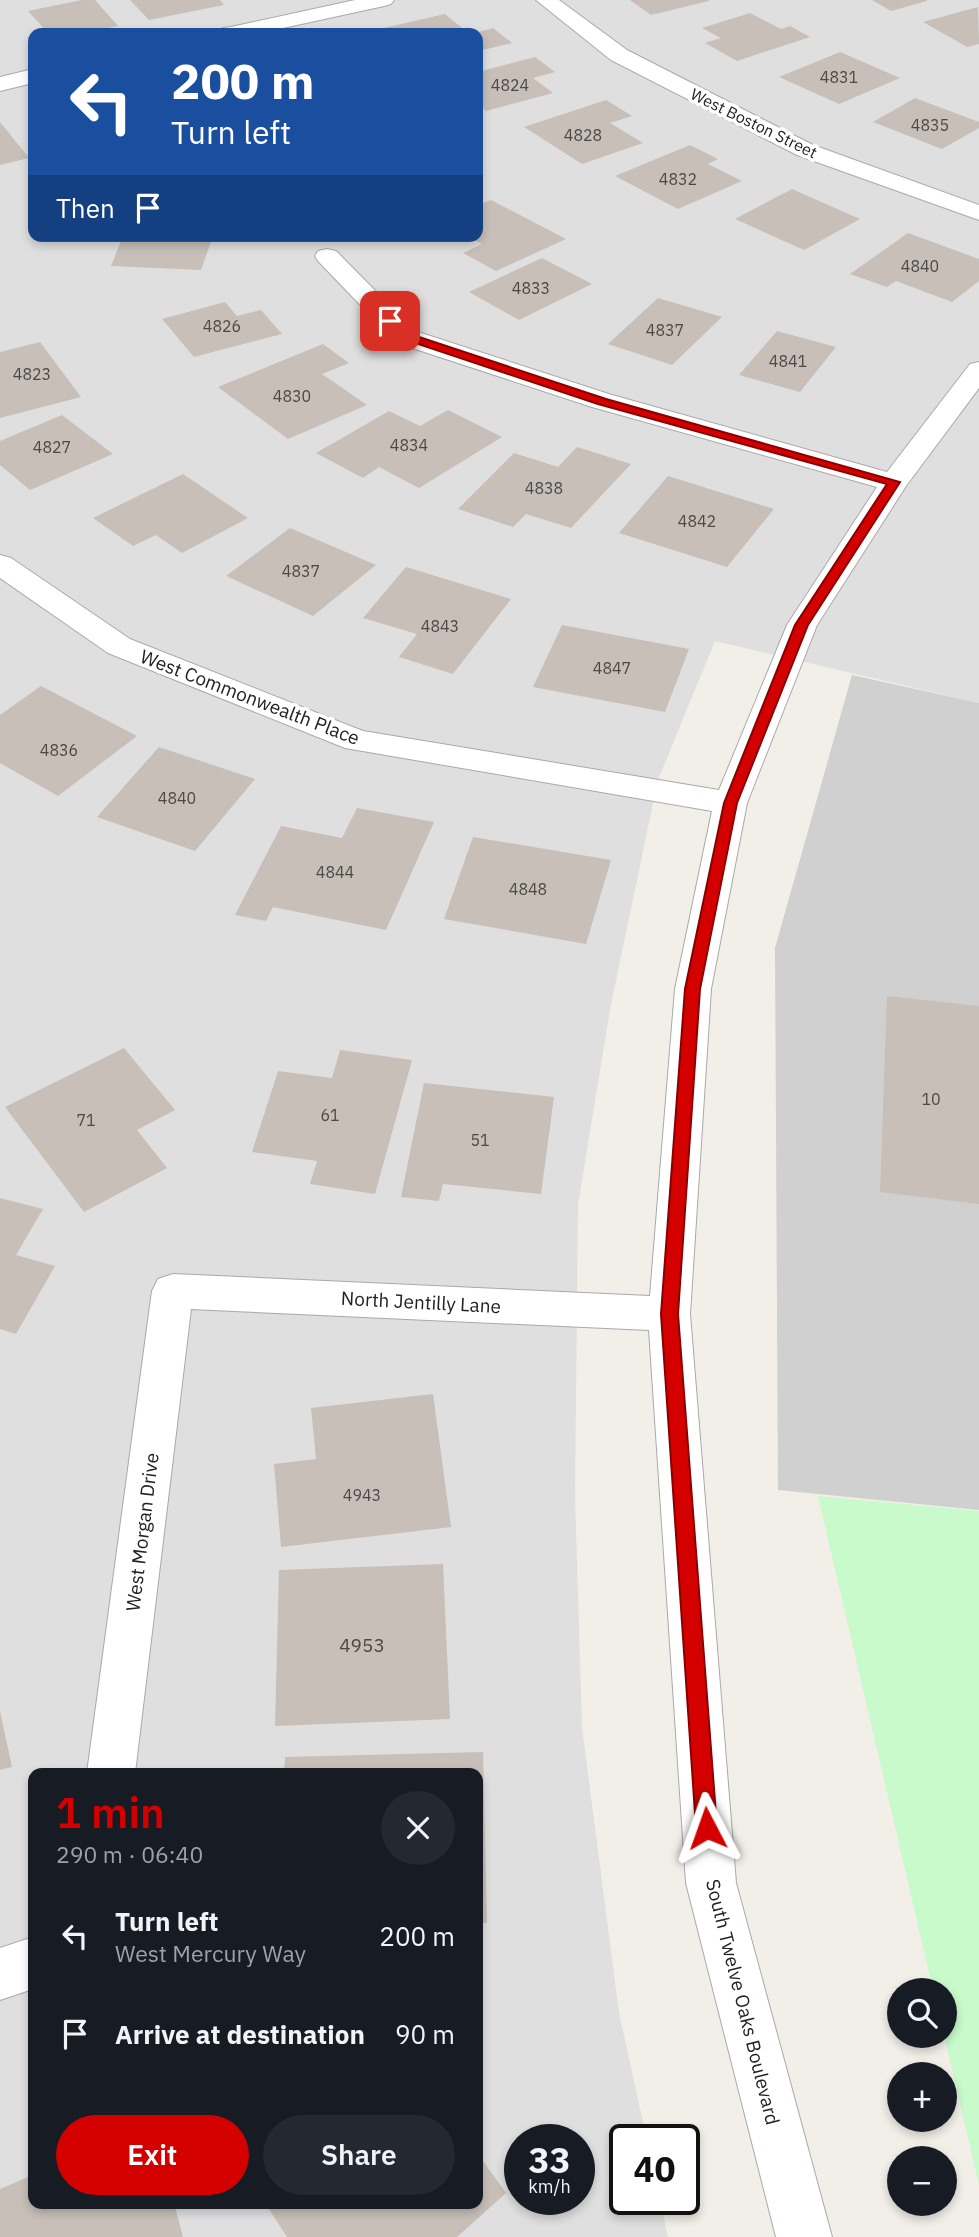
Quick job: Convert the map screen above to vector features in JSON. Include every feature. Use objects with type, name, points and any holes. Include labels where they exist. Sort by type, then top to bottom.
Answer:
[{"type":"street","points":[[254,28],[384,0]]},
{"type":"street","name":"West Boston Street","points":[[547,0],[619,55],[805,150],[979,213]]},
{"type":"street","points":[[0,84],[28,77]]},
{"type":"street","points":[[327,257],[406,337],[602,401],[894,482]]},
{"type":"street","name":"South Twelve Oaks Boulevard","points":[[804,2237],[711,1883],[669,1314],[693,989],[730,803],[802,625],[894,482],[979,370]]},
{"type":"street","name":"West Commonwealth Place","points":[[0,565],[119,646],[357,741],[730,803]]},
{"type":"street","name":"North Jentilly Lane","points":[[173,1291],[669,1314]]},
{"type":"street","name":"West Morgan Drive","points":[[112,1768],[173,1291]]},
{"type":"street","points":[[0,1974],[28,1965]]},
{"type":"shaded area","points":[[0,0],[979,0],[979,703],[715,641],[658,780],[610,1009],[578,1205],[575,1495],[582,1727],[619,2013],[643,2124],[609,2124],[609,2215],[663,2215],[668,2237],[0,2237]]},
{"type":"shaded area","points":[[852,675],[979,703],[979,1510],[778,1490],[775,948]]},
{"type":"green space","points":[[818,1496],[979,1511],[979,2185],[957,2091],[957,2062],[950,2062],[947,2048],[957,2048],[957,1978],[930,1978]]},
{"type":"building","points":[[82,0],[95,0],[118,26],[43,28],[28,11]]},
{"type":"building","points":[[130,0],[220,0],[224,5],[149,20]]},
{"type":"building","points":[[630,0],[709,0],[709,1],[651,15]]},
{"type":"building","points":[[872,0],[927,0],[927,1],[891,11]]},
{"type":"building","points":[[978,7],[979,44],[967,47],[923,22]]},
{"type":"building","points":[[750,13],[781,29],[790,26],[810,37],[737,61],[705,43],[721,38],[702,28]]},
{"type":"building","points":[[445,14],[462,28],[384,28]]},
{"type":"building","points":[[493,28],[512,43],[483,50],[483,31]]},
{"type":"building","points":[[840,52],[900,78],[839,104],[779,77]]},
{"type":"building","points":[[535,57],[555,72],[533,78],[553,93],[486,111],[483,108],[483,71]]},
{"type":"building","points":[[915,98],[979,122],[979,128],[942,149],[873,122]]},
{"type":"building","points":[[606,100],[632,116],[610,123],[643,143],[582,164],[524,127]]},
{"type":"building","points":[[0,122],[28,158],[0,165]]},
{"type":"building","points":[[690,145],[718,159],[708,164],[742,181],[678,209],[615,176]]},
{"type":"building","points":[[792,189],[860,219],[804,250],[735,219]]},
{"type":"building","points":[[491,200],[566,239],[496,271],[463,253],[482,244],[478,242],[483,242],[483,203]]},
{"type":"building","points":[[908,233],[979,259],[979,281],[952,302],[896,281],[887,287],[850,274]]},
{"type":"building","points":[[121,242],[211,242],[201,270],[111,266]]},
{"type":"building","points":[[542,258],[592,284],[519,320],[469,292]]},
{"type":"building","points":[[658,298],[722,317],[672,365],[608,344]]},
{"type":"building","points":[[225,302],[237,316],[261,310],[282,334],[194,357],[162,319]]},
{"type":"building","points":[[777,331],[836,347],[800,392],[739,375]]},
{"type":"building","points":[[40,342],[81,397],[0,418],[0,352]]},
{"type":"building","points":[[323,344],[349,363],[322,374],[367,405],[288,439],[218,387]]},
{"type":"building","points":[[448,410],[502,437],[419,488],[379,467],[363,478],[316,453],[389,411],[420,426]]},
{"type":"building","points":[[62,415],[113,454],[30,490],[0,465],[0,441]]},
{"type":"building","points":[[577,447],[631,464],[571,528],[526,514],[513,527],[458,509],[514,453],[558,467]]},
{"type":"building","points":[[183,474],[248,518],[182,553],[156,535],[133,546],[93,518]]},
{"type":"building","points":[[668,476],[774,509],[727,567],[619,533]]},
{"type":"building","points":[[290,528],[376,565],[313,616],[226,576]]},
{"type":"building","points":[[406,567],[511,599],[453,674],[399,657],[417,634],[363,618]]},
{"type":"building","points":[[562,625],[689,649],[665,712],[533,687]]},
{"type":"building","points":[[41,686],[137,736],[58,796],[0,763],[0,715]]},
{"type":"building","points":[[159,747],[255,779],[195,851],[97,817]]},
{"type":"building","points":[[357,808],[434,822],[386,930],[273,907],[266,921],[235,915],[281,826],[342,838]]},
{"type":"building","points":[[473,837],[611,860],[586,944],[444,919]]},
{"type":"building","points":[[887,996],[979,1006],[979,1204],[880,1192]]},
{"type":"building","points":[[124,1048],[175,1110],[137,1130],[167,1168],[84,1212],[5,1107]]},
{"type":"building","points":[[340,1050],[412,1060],[375,1194],[310,1184],[317,1161],[252,1152],[278,1071],[332,1078]]},
{"type":"building","points":[[424,1083],[554,1097],[541,1194],[443,1184],[439,1201],[401,1197]]},
{"type":"building","points":[[0,1198],[43,1209],[16,1255],[55,1266],[16,1334],[0,1329]]},
{"type":"building","points":[[433,1394],[451,1527],[281,1547],[274,1464],[316,1459],[311,1408]]},
{"type":"building","points":[[443,1564],[450,1719],[275,1726],[279,1570]]},
{"type":"building","points":[[0,1711],[12,1767],[0,1770]]},
{"type":"building","points":[[483,1752],[487,1923],[483,1923],[483,1768],[284,1768],[285,1757]]},
{"type":"building","points":[[483,2161],[504,2190],[504,2195],[457,2237],[287,2237],[269,2209],[483,2209]]},
{"type":"building","points":[[28,2177],[28,2209],[176,2209],[183,2237],[0,2237],[0,2189]]},
{"type":"route","points":[[390,321],[406,337],[602,401],[894,482],[802,625],[730,803],[693,989],[669,1314],[707,1828]]}]
